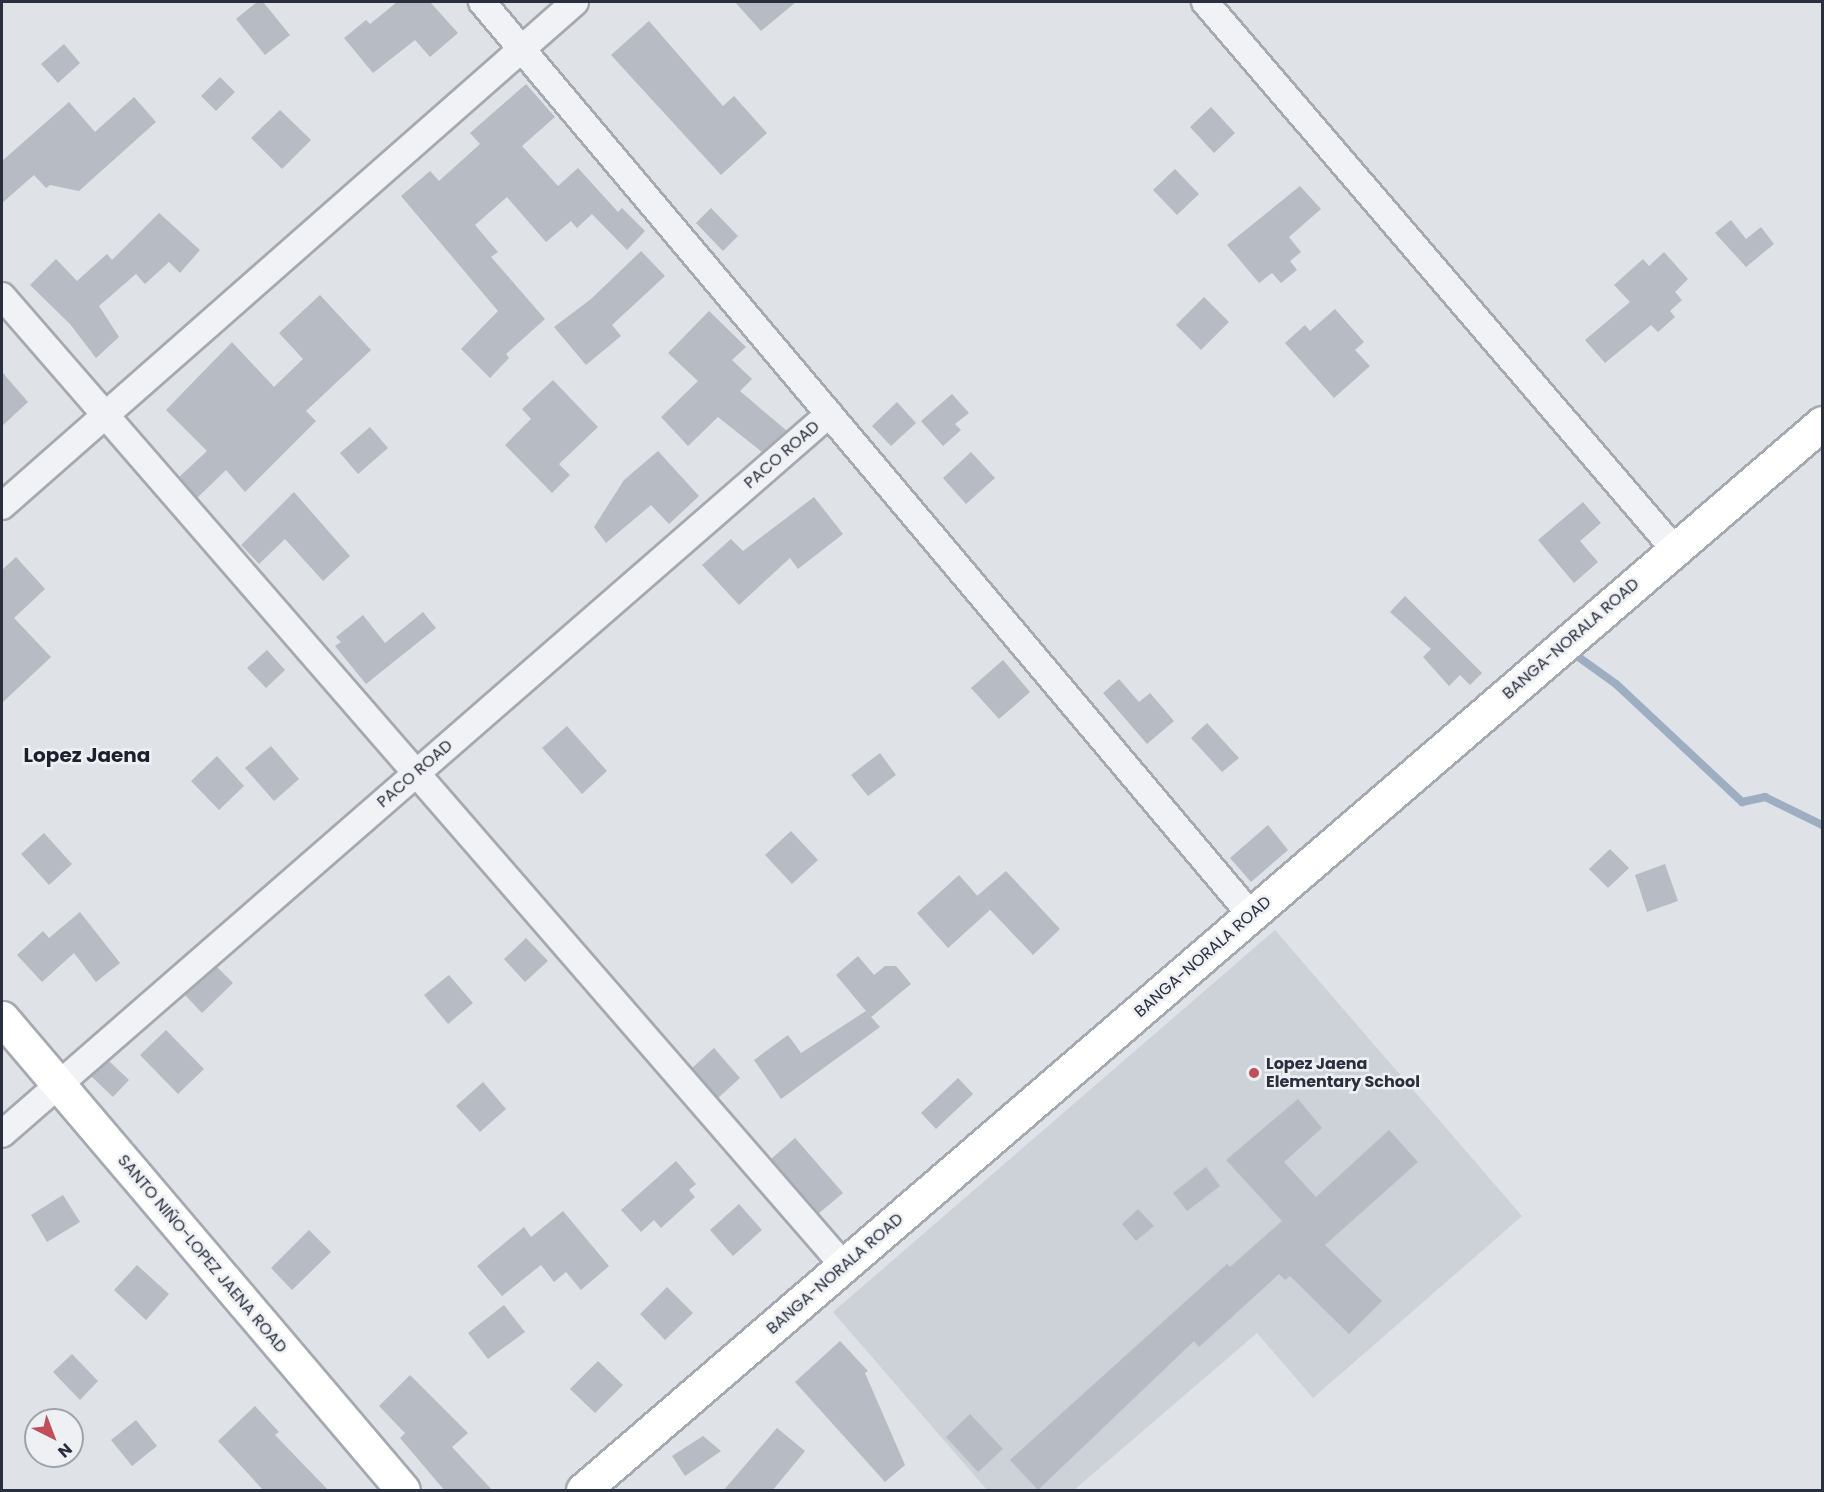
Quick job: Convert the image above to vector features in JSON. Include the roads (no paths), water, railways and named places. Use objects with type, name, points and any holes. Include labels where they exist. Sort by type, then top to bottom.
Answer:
[{"type":"main road","name":"BANGA-NORALA ROAD","points":[[583,1491],[1822,423]]},
{"type":"main road","name":"SANTO NIÑO-LOPEZ JAENA ROAD","points":[[2,1018],[403,1491]]},
{"type":"street","points":[[482,2],[1251,915]]},
{"type":"street","points":[[2,506],[105,418],[575,2]]},
{"type":"street","points":[[1205,2],[1675,550]]},
{"type":"street","points":[[2,296],[105,418],[418,772],[844,1266]]},
{"type":"street","name":"PACO ROAD","points":[[2,1134],[829,414]]},
{"type":"waterway","points":[[1577,656],[1616,684],[1742,802],[1765,797],[1822,825]]},
{"type":"place","name":"Lopez Jaena Elementary School","points":[[1254,1073]]},
{"type":"district","name":"Lopez Jaena","points":[[87,755]]}]
